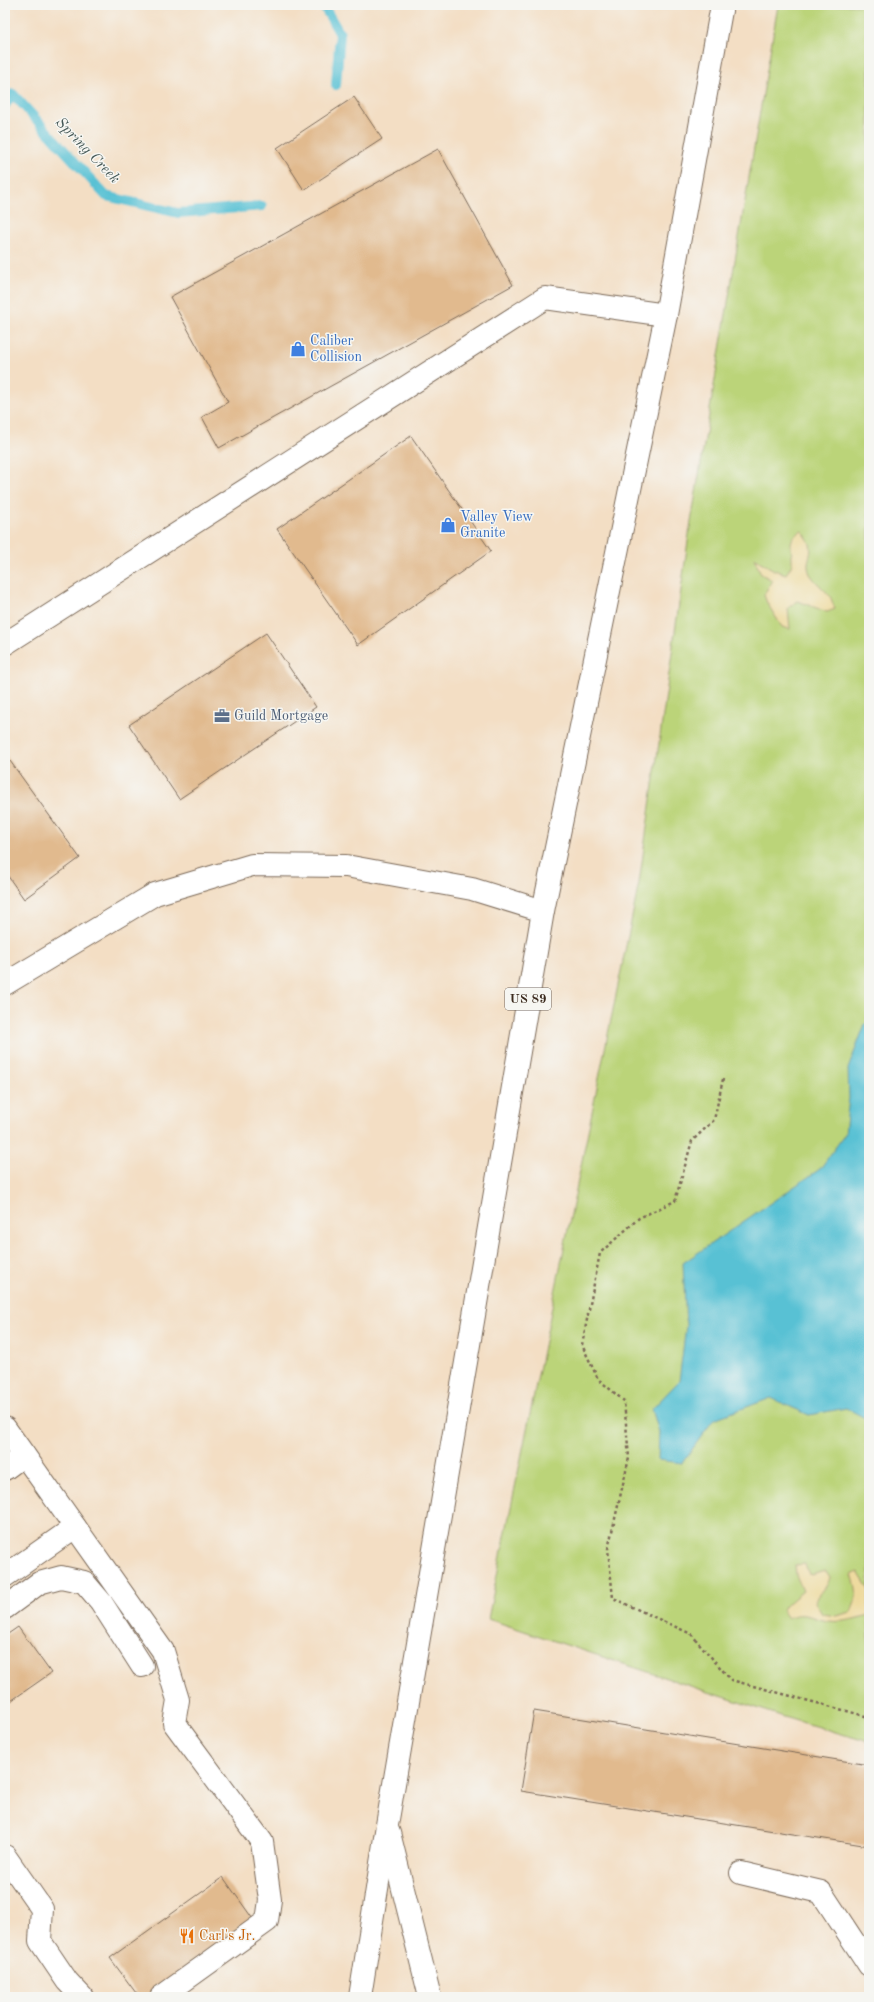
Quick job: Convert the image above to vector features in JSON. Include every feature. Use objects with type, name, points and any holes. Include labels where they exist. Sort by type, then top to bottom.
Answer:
[{"type":"main road","name":"US 89","points":[[360,1997],[387,1825],[543,911],[666,315],[722,5]]},
{"type":"main road","points":[[5,644],[545,298],[666,315]]},
{"type":"main road","points":[[5,984],[155,894],[252,865],[346,866],[472,890],[543,911]]},
{"type":"main road","points":[[5,1428],[163,1651],[178,1700],[174,1723],[262,1842],[270,1900],[267,1921],[161,1997]]},
{"type":"main road","points":[[5,1469],[24,1455]]},
{"type":"main road","points":[[5,1576],[75,1527]]},
{"type":"main road","points":[[5,1608],[39,1583],[61,1577],[84,1582],[101,1602],[142,1666]]},
{"type":"main road","points":[[387,1825],[430,1997]]},
{"type":"main road","points":[[5,1856],[42,1909],[40,1941],[67,1982],[82,1997]]},
{"type":"main road","points":[[741,1873],[821,1892],[869,1965]]},
{"type":"path","points":[[723,1079],[714,1120],[692,1141],[675,1201],[639,1218],[600,1253],[582,1345],[598,1379],[624,1401],[629,1458],[608,1549],[613,1598],[691,1634],[731,1680],[869,1717]]},
{"type":"green space","points":[[778,5],[869,5],[869,1742],[781,1716],[488,1619],[639,883],[689,534]]},
{"type":"sand","points":[[802,531],[810,545],[811,550],[808,563],[810,574],[829,595],[835,609],[827,612],[798,601],[788,608],[790,629],[782,627],[767,603],[764,595],[772,580],[761,574],[754,558],[774,570],[786,574],[792,564],[791,545],[793,537]]},
{"type":"sand","points":[[804,1564],[811,1575],[826,1571],[830,1577],[828,1584],[815,1602],[822,1614],[836,1616],[851,1612],[856,1594],[852,1575],[858,1572],[869,1590],[869,1615],[843,1621],[828,1621],[803,1615],[788,1618],[782,1610],[803,1591],[796,1575],[795,1565]]},
{"type":"water","points":[[869,1021],[869,1420],[846,1408],[809,1415],[771,1398],[714,1419],[682,1463],[658,1460],[659,1432],[652,1409],[679,1381],[686,1326],[683,1263],[820,1169],[845,1134],[849,1098],[848,1069],[865,1024]]},
{"type":"building","points":[[354,97],[382,139],[304,190],[277,148]]},
{"type":"building","name":"Caliber Collision","points":[[438,149],[513,285],[219,448],[202,417],[228,402],[170,297]]},
{"type":"building","points":[[411,436],[491,551],[358,645],[277,529]]},
{"type":"building","name":"Guild Mortgage","points":[[266,633],[316,707],[179,799],[129,725]]},
{"type":"building","points":[[5,754],[80,858],[24,899],[5,872]]},
{"type":"building","points":[[18,1627],[51,1673],[5,1705],[5,1636]]},
{"type":"building","points":[[534,1711],[869,1765],[869,1846],[521,1791]]},
{"type":"building","points":[[223,1877],[255,1922],[150,1997],[139,1997],[110,1958]]},
{"type":"waterway","name":"Spring Creek","points":[[323,5],[340,34],[336,85]]},
{"type":"waterway","name":"Spring Creek","points":[[5,105],[13,94],[106,196],[178,213],[262,206]]},
{"type":"place","name":"Caliber Collision","points":[[298,349]]},
{"type":"place","name":"Valley View Granite","points":[[448,525]]},
{"type":"place","name":"Guild Mortgage","points":[[222,716]]},
{"type":"place","name":"Carl's Jr.","points":[[187,1936]]}]
